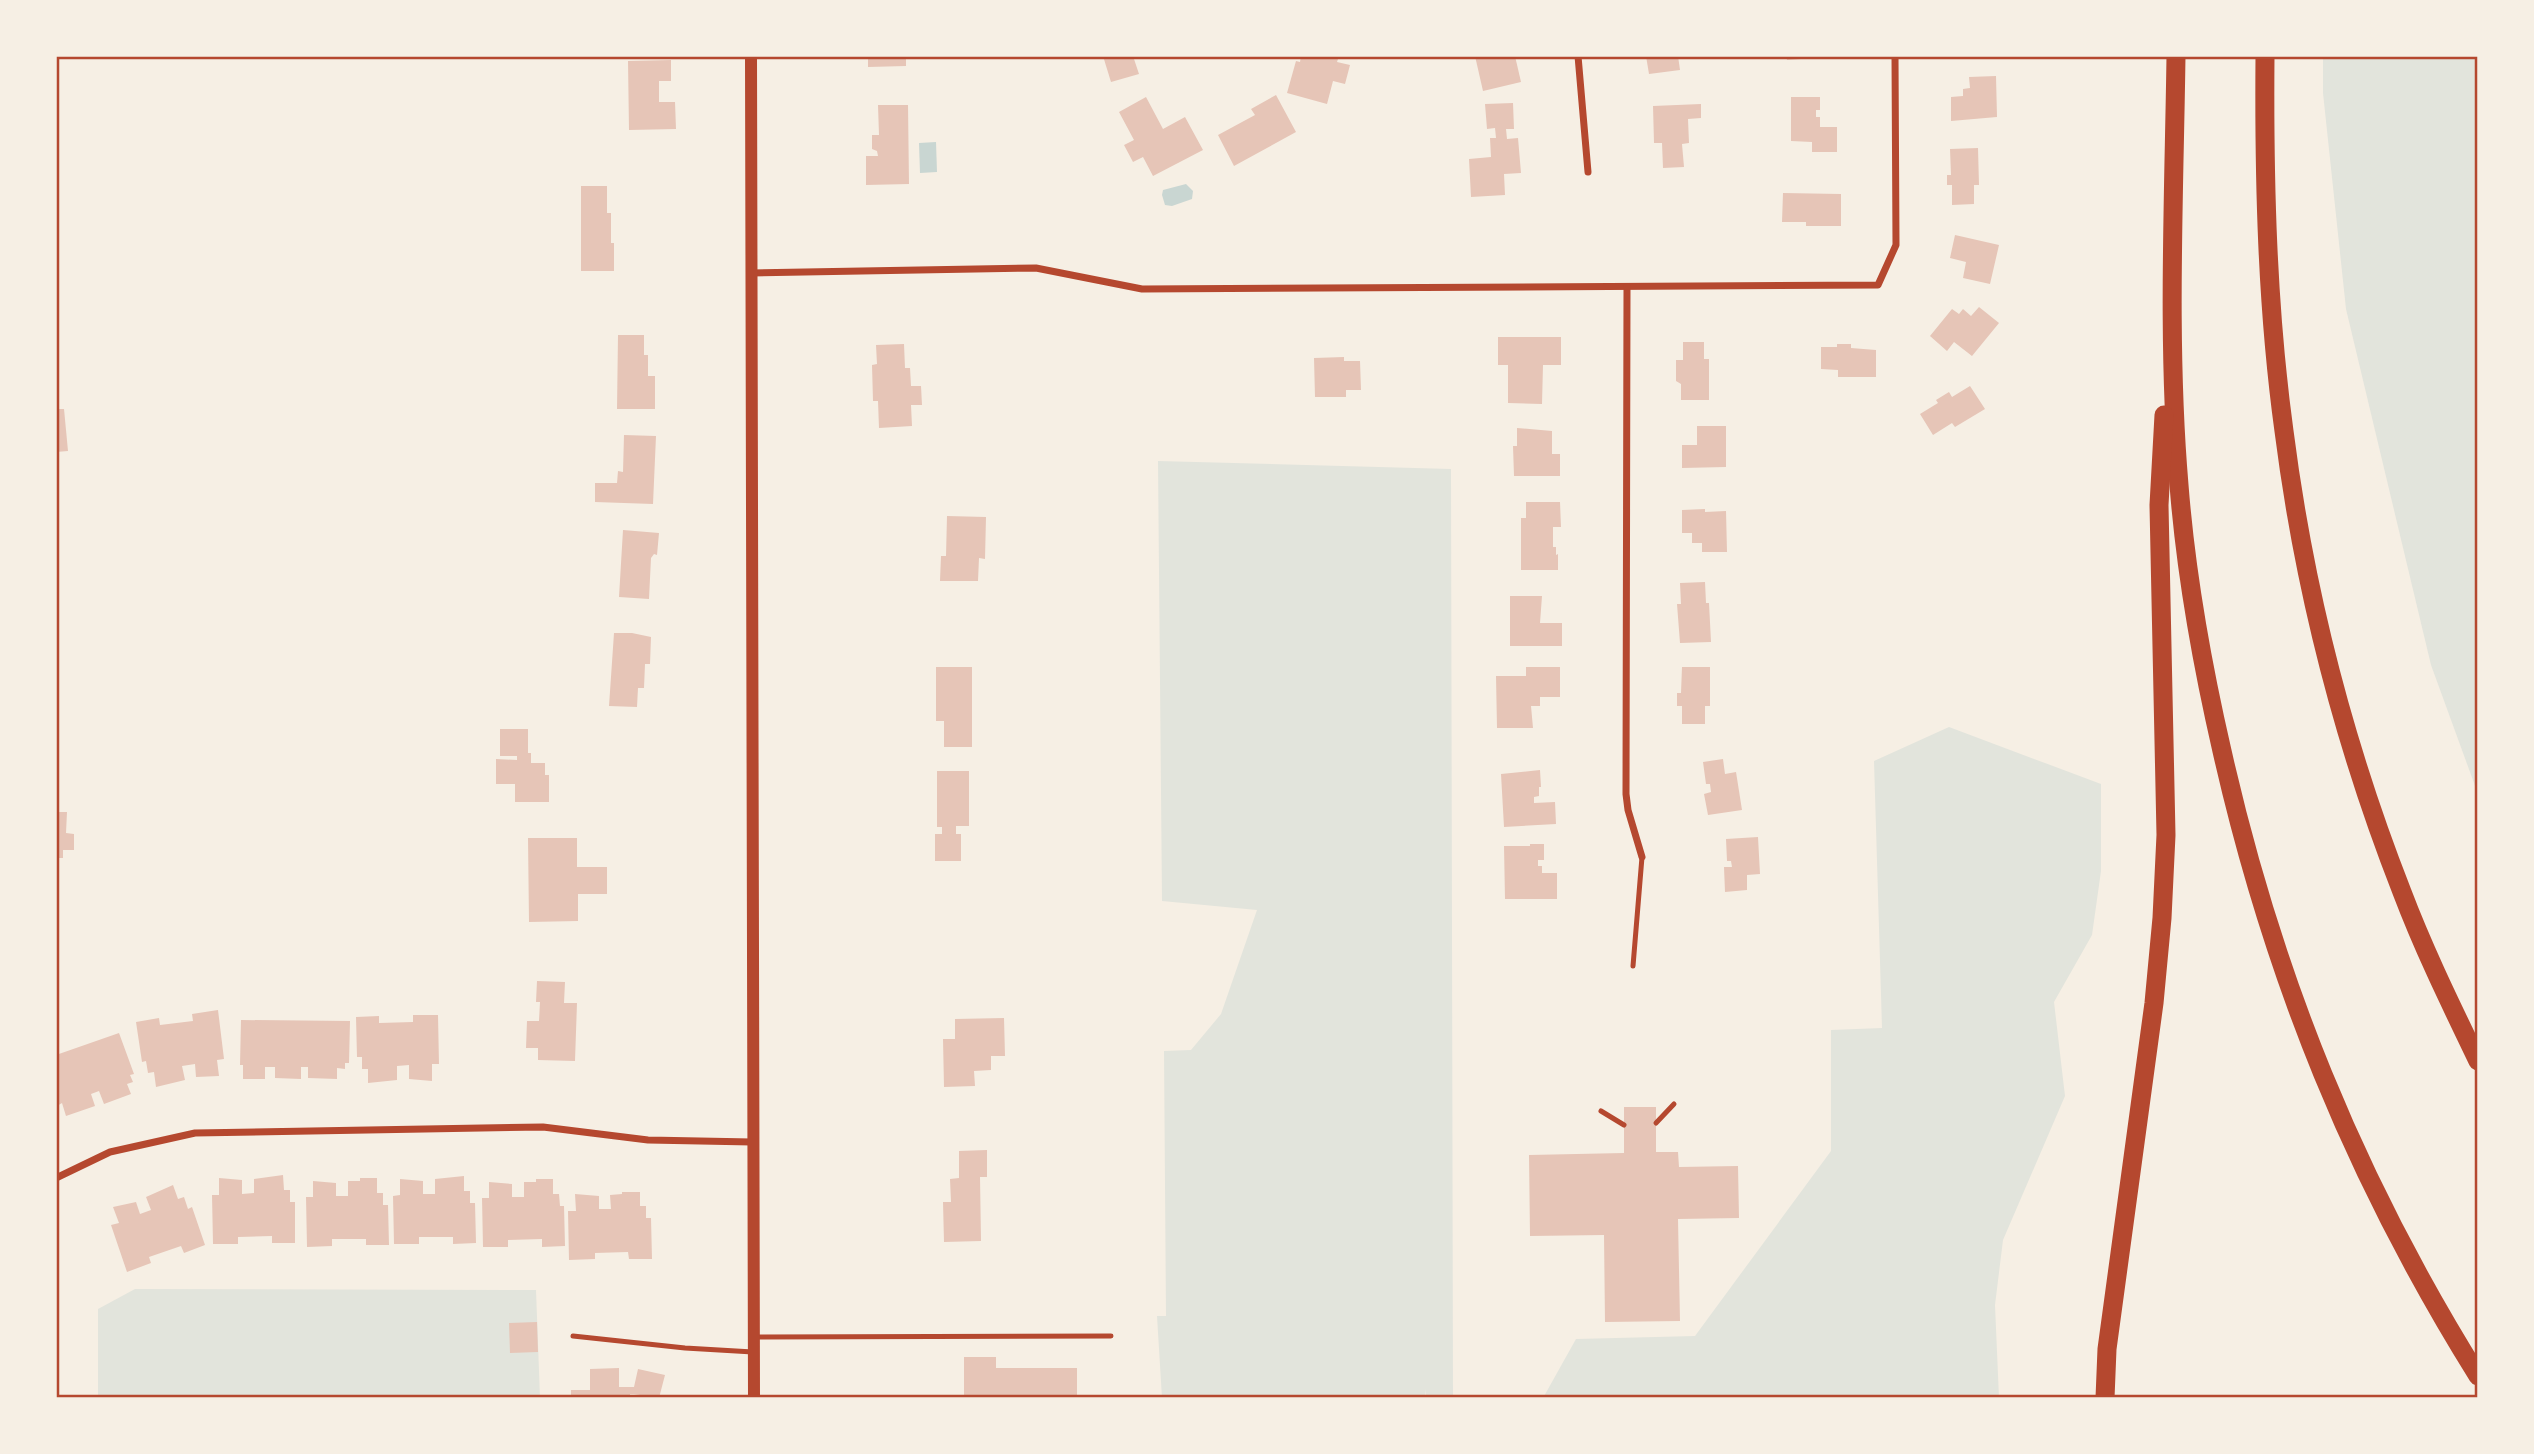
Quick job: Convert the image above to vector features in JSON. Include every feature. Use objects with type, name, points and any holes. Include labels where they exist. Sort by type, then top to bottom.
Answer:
[{"type":"highway","points":[[2175,56],[2173,316],[2176,438],[2186,557],[2214,714],[2252,876],[2281,968],[2348,1136],[2428,1295],[2478,1376]]},
{"type":"highway","points":[[2265,56],[2267,209],[2273,319],[2288,464],[2317,616],[2353,749],[2393,868],[2446,994],[2478,1061]]},
{"type":"highway","points":[[2105,1398],[2107,1349],[2154,1003],[2163,904],[2166,835],[2159,505],[2173,316]]},
{"type":"street","points":[[751,56],[754,1398]]},
{"type":"street","points":[[1578,56],[1588,172]]},
{"type":"street","points":[[751,273],[1036,268],[1142,289],[1878,285],[1896,245],[1895,56]]},
{"type":"street","points":[[1627,287],[1626,794],[1642,857]]},
{"type":"street","points":[[56,1178],[110,1152],[195,1133],[543,1127],[648,1140],[752,1142]]},
{"type":"lane","points":[[1633,966],[1642,857]]},
{"type":"lane","points":[[1656,1123],[1674,1104]]},
{"type":"lane","points":[[1601,1111],[1624,1125]]},
{"type":"lane","points":[[573,1336],[753,1352]]},
{"type":"lane","points":[[753,1337],[1111,1336]]},
{"type":"shaded area","points":[[2323,56],[2478,56],[2478,794],[2431,665],[2346,309],[2323,93]]},
{"type":"shaded area","points":[[936,142],[937,172],[920,173],[919,143]]},
{"type":"shaded area","points":[[1186,184],[1193,191],[1192,199],[1172,206],[1165,205],[1163,190]]},
{"type":"shaded area","points":[[1158,461],[1451,469],[1453,1398],[1426,1398],[1425,1389],[1425,1398],[1162,1398],[1157,1316],[1166,1316],[1164,1051],[1191,1050],[1221,1014],[1257,910],[1162,901]]},
{"type":"shaded area","points":[[1949,727],[2101,784],[2101,871],[2092,935],[2054,1002],[2065,1096],[2003,1240],[1995,1305],[1999,1398],[1543,1398],[1576,1339],[1695,1336],[1831,1151],[1831,1030],[1882,1028],[1874,761]]},
{"type":"shaded area","points":[[135,1289],[536,1290],[540,1398],[98,1398],[98,1309]]},
{"type":"building","points":[[868,56],[906,56],[906,66],[868,67]]},
{"type":"building","points":[[1103,56],[1133,56],[1139,74],[1111,82]]},
{"type":"building","points":[[1301,56],[1339,56],[1337,62],[1350,65],[1345,84],[1333,81],[1327,104],[1287,93],[1296,61],[1300,62]]},
{"type":"building","points":[[1475,56],[1515,56],[1521,82],[1483,91]]},
{"type":"building","points":[[1646,56],[1678,56],[1680,70],[1649,74]]},
{"type":"building","points":[[1786,56],[1815,56],[1815,58],[1787,60]]},
{"type":"building","points":[[671,60],[671,81],[659,81],[659,102],[675,102],[676,129],[629,130],[628,61]]},
{"type":"building","points":[[1996,76],[1997,117],[1951,121],[1951,97],[1963,96],[1963,89],[1970,88],[1969,77]]},
{"type":"building","points":[[1276,95],[1296,132],[1234,166],[1218,135],[1255,115],[1251,109]]},
{"type":"building","points":[[1146,97],[1163,129],[1185,117],[1203,150],[1153,176],[1143,157],[1133,162],[1124,145],[1134,140],[1119,112]]},
{"type":"building","points":[[1791,97],[1820,97],[1820,110],[1816,110],[1816,117],[1820,117],[1820,127],[1837,127],[1837,152],[1812,152],[1812,142],[1791,141]]},
{"type":"building","points":[[1513,103],[1514,129],[1506,129],[1507,139],[1518,138],[1521,173],[1504,174],[1505,195],[1471,197],[1469,159],[1491,157],[1490,138],[1496,138],[1495,128],[1487,129],[1485,104]]},
{"type":"building","points":[[1701,104],[1701,118],[1688,119],[1689,143],[1682,144],[1684,167],[1663,168],[1662,143],[1654,143],[1653,106]]},
{"type":"building","points":[[878,105],[908,105],[909,184],[866,185],[866,156],[878,156],[877,151],[872,149],[872,135],[879,135]]},
{"type":"building","points":[[1978,148],[1979,185],[1974,185],[1974,204],[1952,205],[1952,185],[1947,185],[1947,175],[1951,175],[1950,149]]},
{"type":"building","points":[[581,186],[607,186],[607,213],[611,213],[611,243],[614,243],[614,271],[581,271]]},
{"type":"building","points":[[1783,193],[1841,194],[1841,226],[1806,226],[1806,222],[1782,222]]},
{"type":"building","points":[[1955,235],[1999,245],[1990,284],[1963,278],[1966,262],[1950,258]]},
{"type":"building","points":[[1979,307],[1999,323],[1972,356],[1954,342],[1947,351],[1930,336],[1952,309],[1959,314],[1963,309],[1971,316]]},
{"type":"building","points":[[618,335],[644,335],[648,376],[655,376],[655,409],[617,409]]},
{"type":"building","points":[[1498,337],[1561,337],[1561,365],[1543,365],[1542,404],[1508,403],[1508,365],[1498,365]]},
{"type":"building","points":[[1683,342],[1704,342],[1704,359],[1709,359],[1709,400],[1681,400],[1681,384],[1676,381],[1676,360],[1683,360]]},
{"type":"building","points":[[904,344],[905,368],[910,368],[911,386],[921,386],[922,405],[911,405],[912,426],[879,428],[878,401],[873,401],[872,365],[877,364],[876,345]]},
{"type":"building","points":[[1837,344],[1851,344],[1851,348],[1876,350],[1876,377],[1838,377],[1838,370],[1821,369],[1821,347],[1837,347]]},
{"type":"building","points":[[1344,357],[1344,361],[1360,361],[1361,390],[1346,390],[1346,397],[1315,397],[1314,358]]},
{"type":"building","points":[[1970,386],[1985,409],[1955,427],[1952,423],[1933,435],[1920,414],[1938,403],[1936,400],[1949,392],[1952,397]]},
{"type":"building","points":[[56,409],[64,409],[68,451],[56,452]]},
{"type":"building","points":[[1697,426],[1726,426],[1726,467],[1682,468],[1682,445],[1697,445]]},
{"type":"building","points":[[1517,428],[1552,431],[1552,454],[1560,454],[1560,476],[1514,476],[1513,446],[1517,446]]},
{"type":"building","points":[[624,435],[656,436],[653,504],[595,502],[595,483],[617,483],[618,471],[623,472]]},
{"type":"building","points":[[1526,502],[1560,502],[1561,527],[1553,527],[1553,547],[1556,547],[1556,555],[1558,554],[1558,570],[1521,570],[1521,518],[1526,518]]},
{"type":"building","points":[[1705,509],[1705,512],[1726,511],[1727,552],[1702,552],[1702,543],[1692,543],[1692,533],[1682,533],[1682,510]]},
{"type":"building","points":[[947,516],[986,517],[985,559],[979,558],[978,581],[940,581],[941,556],[946,556]]},
{"type":"building","points":[[623,530],[659,533],[657,555],[654,554],[651,558],[649,599],[619,597]]},
{"type":"building","points":[[1705,582],[1711,642],[1680,643],[1677,604],[1681,604],[1680,583]]},
{"type":"building","points":[[1510,596],[1542,596],[1540,623],[1562,623],[1562,646],[1510,646]]},
{"type":"building","points":[[614,633],[651,637],[650,664],[645,664],[644,688],[638,688],[637,707],[609,706]]},
{"type":"building","points":[[936,667],[972,667],[972,747],[944,747],[944,721],[936,721]]},
{"type":"building","points":[[1526,667],[1560,667],[1560,697],[1540,697],[1540,706],[1531,706],[1533,728],[1497,728],[1496,676],[1526,676]]},
{"type":"building","points":[[1682,667],[1710,667],[1710,706],[1705,706],[1705,724],[1682,724],[1682,706],[1677,706],[1677,693],[1681,693]]},
{"type":"building","points":[[500,729],[528,729],[528,753],[531,753],[531,763],[545,763],[545,775],[549,775],[549,802],[515,802],[515,784],[496,784],[496,759],[517,760],[517,756],[500,756]]},
{"type":"building","points":[[1723,759],[1725,774],[1736,772],[1742,810],[1708,815],[1704,794],[1711,792],[1710,784],[1706,784],[1703,762]]},
{"type":"building","points":[[1540,770],[1541,787],[1539,796],[1534,797],[1534,803],[1555,802],[1556,824],[1504,827],[1501,774]]},
{"type":"building","points":[[937,771],[969,771],[969,826],[956,826],[956,834],[961,834],[961,861],[935,861],[935,834],[942,834],[942,827],[937,827]]},
{"type":"building","points":[[56,812],[67,812],[66,833],[74,834],[74,850],[63,850],[63,858],[56,858]]},
{"type":"building","points":[[1758,837],[1760,874],[1747,875],[1747,890],[1725,892],[1724,867],[1732,867],[1731,861],[1727,861],[1726,839]]},
{"type":"building","points":[[528,838],[577,838],[577,867],[607,867],[607,894],[578,894],[578,921],[529,922]]},
{"type":"building","points":[[1544,844],[1544,860],[1538,860],[1538,866],[1542,866],[1542,873],[1557,873],[1557,899],[1505,899],[1504,846]]},
{"type":"building","points":[[537,981],[565,982],[564,1003],[577,1003],[575,1061],[538,1060],[538,1048],[526,1048],[527,1021],[539,1021]]},
{"type":"building","points":[[218,1010],[224,1059],[217,1060],[219,1076],[196,1077],[195,1064],[182,1066],[185,1080],[156,1087],[154,1072],[148,1073],[146,1061],[142,1062],[136,1022],[159,1018],[160,1025],[193,1021],[192,1014]]},
{"type":"building","points":[[413,1015],[438,1015],[439,1064],[432,1064],[432,1081],[409,1079],[409,1065],[397,1066],[397,1080],[368,1083],[368,1069],[362,1069],[362,1057],[357,1057],[356,1017],[379,1016],[379,1023],[413,1022]]},
{"type":"building","points":[[1004,1018],[1005,1056],[991,1056],[991,1070],[974,1071],[975,1086],[944,1087],[943,1039],[955,1039],[955,1019]]},
{"type":"building","points":[[241,1020],[350,1021],[349,1063],[345,1063],[345,1069],[337,1068],[337,1079],[308,1078],[308,1067],[301,1067],[301,1079],[275,1078],[275,1067],[265,1067],[265,1079],[243,1079],[243,1065],[240,1065]]},
{"type":"building","points":[[119,1033],[134,1074],[130,1075],[133,1082],[127,1084],[131,1094],[104,1104],[99,1091],[91,1094],[95,1106],[66,1116],[62,1103],[57,1106],[56,1101],[56,1055]]},
{"type":"building","points":[[1624,1107],[1656,1107],[1656,1152],[1678,1152],[1679,1167],[1738,1166],[1739,1218],[1678,1219],[1680,1321],[1605,1322],[1604,1235],[1530,1236],[1529,1155],[1624,1153]]},
{"type":"building","points":[[987,1150],[987,1177],[980,1177],[981,1241],[944,1242],[943,1202],[951,1202],[950,1179],[959,1178],[959,1151]]},
{"type":"building","points":[[283,1175],[284,1190],[290,1190],[290,1202],[295,1202],[295,1243],[272,1243],[272,1236],[238,1237],[238,1244],[213,1244],[212,1195],[219,1195],[219,1178],[242,1180],[242,1194],[254,1193],[254,1179]]},
{"type":"building","points":[[464,1176],[464,1191],[470,1191],[470,1203],[475,1203],[476,1243],[453,1244],[453,1237],[419,1237],[419,1244],[394,1244],[393,1196],[400,1195],[400,1179],[423,1181],[423,1194],[435,1194],[435,1179]]},
{"type":"building","points":[[360,1178],[377,1178],[377,1193],[383,1193],[383,1205],[388,1205],[389,1245],[366,1245],[366,1239],[332,1239],[332,1246],[307,1247],[306,1197],[313,1197],[313,1181],[336,1183],[336,1196],[348,1196],[348,1181],[360,1181]]},
{"type":"building","points":[[536,1179],[553,1179],[553,1194],[559,1194],[560,1206],[564,1206],[565,1246],[542,1247],[542,1239],[508,1240],[508,1247],[483,1247],[482,1198],[489,1198],[489,1182],[512,1184],[512,1197],[524,1197],[524,1182],[536,1182]]},
{"type":"building","points":[[173,1185],[178,1199],[184,1197],[188,1209],[192,1207],[205,1245],[184,1253],[181,1246],[149,1257],[151,1263],[127,1272],[111,1225],[119,1223],[113,1207],[136,1202],[140,1214],[151,1210],[146,1197]]},
{"type":"building","points":[[640,1192],[640,1206],[646,1206],[646,1218],[651,1218],[652,1259],[629,1259],[628,1252],[595,1253],[595,1259],[569,1260],[568,1211],[576,1211],[575,1194],[599,1196],[599,1209],[611,1209],[610,1195]]},
{"type":"building","points":[[537,1322],[538,1352],[510,1353],[509,1323]]},
{"type":"building","points":[[964,1357],[996,1357],[996,1368],[1077,1368],[1077,1398],[964,1398]]},
{"type":"building","points":[[619,1368],[619,1387],[634,1387],[638,1369],[665,1375],[659,1398],[630,1394],[630,1398],[571,1398],[571,1390],[590,1390],[590,1369]]}]
